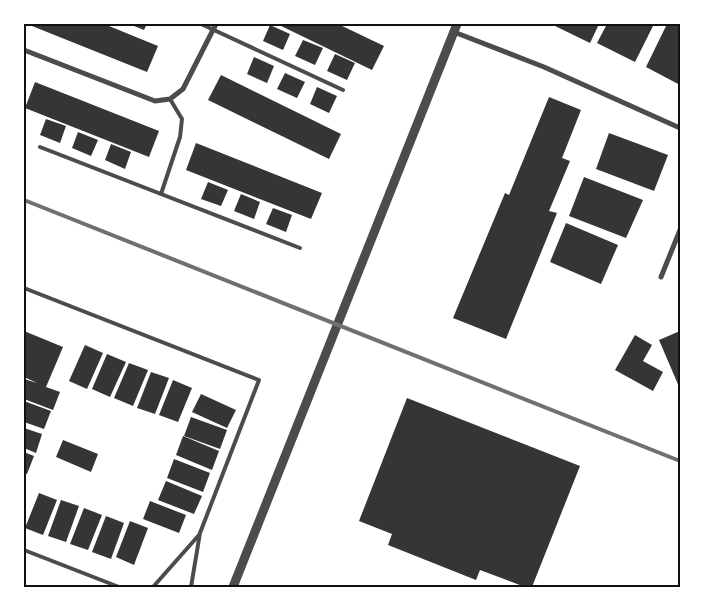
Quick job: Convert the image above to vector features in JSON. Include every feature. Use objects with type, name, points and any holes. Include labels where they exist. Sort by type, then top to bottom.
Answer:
[{"type":"street","points":[[24,50],[155,101],[170,99],[183,89],[215,26]]},
{"type":"street","points":[[233,587],[455,28],[680,128]]},
{"type":"street","points":[[662,277],[680,230]]},
{"type":"lane","points":[[201,24],[215,26],[343,90]]},
{"type":"lane","points":[[162,194],[180,137],[182,119],[170,99]]},
{"type":"lane","points":[[40,147],[300,248]]},
{"type":"lane","points":[[24,288],[259,380],[200,533],[191,587]]},
{"type":"lane","points":[[153,587],[200,533]]},
{"type":"lane","points":[[24,550],[119,587]]},
{"type":"building","points":[[27,24],[104,24],[158,46],[147,72]]},
{"type":"building","points":[[129,24],[147,24],[144,30]]},
{"type":"building","points":[[277,24],[338,24],[384,46],[372,70]]},
{"type":"building","points":[[551,24],[599,24],[590,43]]},
{"type":"building","points":[[607,24],[654,24],[635,62],[597,43]]},
{"type":"building","points":[[667,24],[680,24],[680,85],[646,67]]},
{"type":"building","points":[[270,25],[290,34],[283,50],[263,41]]},
{"type":"building","points":[[303,40],[323,48],[315,65],[295,56]]},
{"type":"building","points":[[335,54],[355,63],[347,80],[327,71]]},
{"type":"building","points":[[254,57],[274,66],[267,83],[247,74]]},
{"type":"building","points":[[285,73],[305,82],[297,98],[277,89]]},
{"type":"building","points":[[221,75],[341,134],[329,159],[208,100]]},
{"type":"building","points":[[35,82],[159,131],[149,157],[25,108]]},
{"type":"building","points":[[317,87],[337,96],[329,113],[310,104]]},
{"type":"building","points":[[549,97],[581,110],[562,158],[570,161],[549,211],[557,213],[506,339],[453,318],[505,193],[509,195]]},
{"type":"building","points":[[46,119],[66,126],[60,143],[40,135]]},
{"type":"building","points":[[78,132],[98,140],[91,156],[72,148]]},
{"type":"building","points":[[609,133],[668,155],[654,191],[596,169]]},
{"type":"building","points":[[196,143],[322,193],[311,219],[186,170]]},
{"type":"building","points":[[111,144],[131,152],[125,169],[105,160]]},
{"type":"building","points":[[584,177],[643,200],[626,238],[569,216]]},
{"type":"building","points":[[208,182],[228,190],[221,206],[201,199]]},
{"type":"building","points":[[241,194],[260,202],[254,219],[234,211]]},
{"type":"building","points":[[273,208],[292,215],[286,232],[266,224]]},
{"type":"building","points":[[566,223],[618,245],[601,284],[550,262]]},
{"type":"building","points":[[24,331],[63,347],[46,387],[60,392],[53,410],[24,399],[24,379],[37,383],[24,377]]},
{"type":"building","points":[[680,331],[680,389],[659,340]]},
{"type":"building","points":[[635,335],[652,345],[643,361],[663,372],[653,391],[615,370]]},
{"type":"building","points":[[85,345],[103,353],[87,389],[69,381]]},
{"type":"building","points":[[107,354],[126,362],[110,397],[92,389]]},
{"type":"building","points":[[129,363],[148,370],[133,406],[114,398]]},
{"type":"building","points":[[151,372],[169,378],[155,414],[137,408]]},
{"type":"building","points":[[173,380],[192,388],[178,422],[159,415]]},
{"type":"building","points":[[201,394],[236,410],[227,428],[192,412]]},
{"type":"building","points":[[407,398],[580,466],[532,587],[525,587],[480,570],[476,580],[388,545],[392,534],[359,521]]},
{"type":"building","points":[[24,401],[51,411],[44,429],[24,422]]},
{"type":"building","points":[[191,417],[227,430],[220,449],[184,436]]},
{"type":"building","points":[[24,428],[42,434],[36,453],[24,448]]},
{"type":"building","points":[[183,436],[219,451],[212,470],[176,455]]},
{"type":"building","points":[[63,440],[98,454],[91,472],[56,457]]},
{"type":"building","points":[[24,452],[34,456],[27,474],[24,473]]},
{"type":"building","points":[[174,459],[210,473],[203,492],[167,478]]},
{"type":"building","points":[[166,481],[202,496],[194,514],[158,500]]},
{"type":"building","points":[[39,493],[57,500],[43,535],[25,528]]},
{"type":"building","points":[[61,500],[79,506],[66,542],[48,536]]},
{"type":"building","points":[[150,501],[186,515],[179,533],[143,519]]},
{"type":"building","points":[[84,508],[102,515],[88,550],[70,544]]},
{"type":"building","points":[[106,516],[124,523],[111,559],[92,552]]},
{"type":"building","points":[[130,521],[148,528],[134,565],[116,557]]},
{"type":"railway","points":[[24,200],[680,461]]}]
